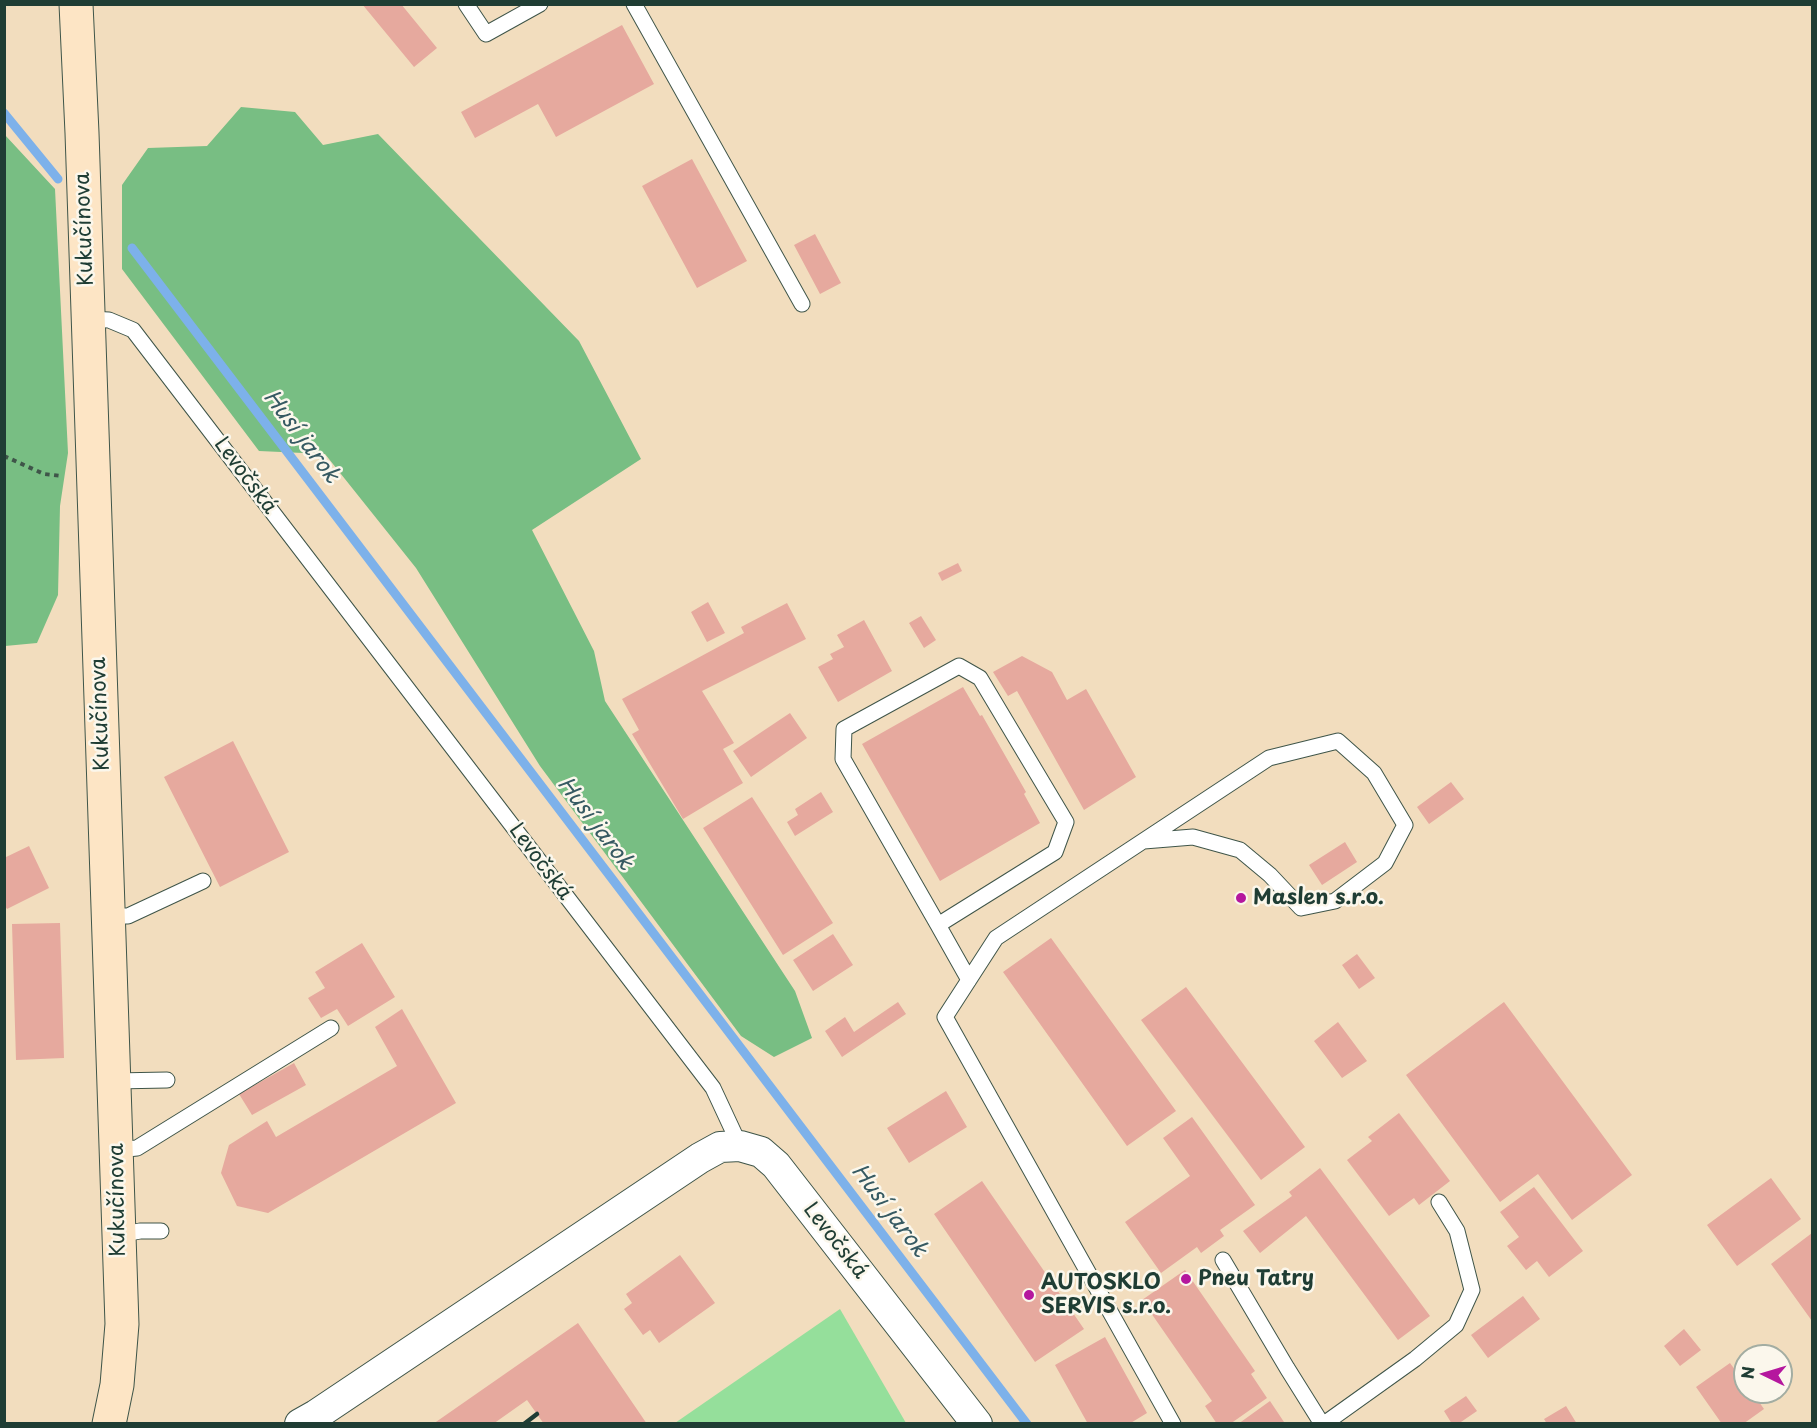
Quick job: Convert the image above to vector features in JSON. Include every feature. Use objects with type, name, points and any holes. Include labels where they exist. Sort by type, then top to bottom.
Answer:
[{"type":"street","name":"Kukučínova","points":[[76,4],[122,1324],[117,1385],[109,1424]]},
{"type":"street","points":[[300,1424],[700,1158],[720,1148],[740,1146]]},
{"type":"street","name":"Levočská","points":[[740,1146],[761,1152],[776,1165],[977,1424]]},
{"type":"lane","points":[[466,4],[486,34],[540,4]]},
{"type":"lane","points":[[634,4],[802,304]]},
{"type":"lane","name":"Levočská","points":[[88,319],[109,320],[133,330],[713,1088],[740,1146]]},
{"type":"lane","points":[[938,925],[1055,852],[1066,822],[980,678],[959,666],[844,729],[843,759],[969,980]]},
{"type":"lane","points":[[1144,841],[1193,837],[1240,850],[1270,875],[1301,908],[1335,901],[1385,863],[1405,825],[1374,773],[1338,741],[1269,758],[996,938],[945,1017],[1173,1424]]},
{"type":"lane","points":[[107,916],[128,916],[203,881]]},
{"type":"lane","points":[[117,1150],[137,1148],[331,1028]]},
{"type":"lane","points":[[115,1081],[167,1080]]},
{"type":"lane","points":[[1223,1260],[1323,1424],[1415,1359],[1456,1324],[1472,1290],[1457,1231],[1438,1202]]},
{"type":"lane","points":[[118,1235],[140,1231],[160,1231]]},
{"type":"path","points":[[4,456],[44,474],[93,479]]},
{"type":"green space","points":[[241,107],[295,112],[323,145],[378,134],[579,341],[641,459],[532,530],[594,651],[605,701],[795,991],[812,1038],[774,1057],[741,1036],[540,766],[416,568],[325,454],[259,451],[122,269],[122,185],[148,148],[207,146]]},
{"type":"green space","points":[[5,135],[55,189],[68,453],[60,506],[58,595],[37,643],[5,646]]},
{"type":"green space","points":[[840,1309],[906,1423],[675,1423]]},
{"type":"building","points":[[362,4],[401,4],[437,48],[414,67]]},
{"type":"building","points":[[622,25],[654,84],[556,137],[538,104],[475,138],[461,112]]},
{"type":"building","points":[[692,159],[747,261],[697,288],[642,186]]},
{"type":"building","points":[[815,234],[841,283],[820,294],[794,245]]},
{"type":"building","points":[[958,563],[962,571],[942,581],[938,573]]},
{"type":"building","points":[[708,602],[725,633],[707,642],[691,612]]},
{"type":"building","points":[[787,603],[806,639],[702,691],[734,743],[723,749],[743,783],[683,819],[632,734],[639,730],[622,699],[744,633],[741,627]]},
{"type":"building","points":[[921,616],[936,640],[924,648],[909,623]]},
{"type":"building","points":[[864,620],[892,671],[838,702],[818,667],[833,659],[830,654],[844,647],[837,635]]},
{"type":"building","points":[[1022,656],[1052,672],[1067,700],[1086,689],[1136,777],[1084,810],[1017,691],[1008,696],[993,672]]},
{"type":"building","points":[[963,687],[980,716],[982,715],[1026,792],[1024,794],[1040,823],[940,881],[862,744]]},
{"type":"building","points":[[790,713],[807,738],[751,777],[733,751]]},
{"type":"building","points":[[233,741],[289,852],[220,887],[164,777]]},
{"type":"building","points":[[1451,782],[1464,799],[1429,824],[1417,807]]},
{"type":"building","points":[[821,792],[833,812],[795,836],[787,822],[798,815],[795,809]]},
{"type":"building","points":[[752,797],[833,923],[783,955],[703,828]]},
{"type":"building","points":[[1345,842],[1357,862],[1322,885],[1309,865]]},
{"type":"building","points":[[29,846],[49,888],[7,909],[4,904],[4,858]]},
{"type":"building","points":[[60,923],[64,1058],[16,1060],[12,924]]},
{"type":"building","points":[[833,934],[853,965],[813,991],[793,960]]},
{"type":"building","points":[[1051,938],[1176,1111],[1127,1146],[1003,972]]},
{"type":"building","points":[[362,943],[395,997],[348,1026],[337,1009],[321,1018],[308,998],[325,988],[315,972]]},
{"type":"building","points":[[1357,954],[1375,978],[1359,989],[1342,965]]},
{"type":"building","points":[[1186,987],[1305,1147],[1261,1180],[1141,1020]]},
{"type":"building","points":[[898,1002],[906,1014],[842,1057],[825,1031],[845,1017],[854,1032]]},
{"type":"building","points":[[1504,1002],[1632,1175],[1572,1220],[1538,1174],[1500,1202],[1406,1075]]},
{"type":"building","points":[[402,1009],[456,1103],[268,1213],[237,1206],[221,1173],[229,1145],[267,1121],[276,1137],[397,1066],[375,1027]]},
{"type":"building","points":[[1338,1022],[1367,1061],[1342,1078],[1314,1041]]},
{"type":"building","points":[[294,1063],[306,1085],[252,1115],[239,1094]]},
{"type":"building","points":[[946,1091],[967,1127],[909,1163],[887,1128]]},
{"type":"building","points":[[1399,1113],[1450,1181],[1419,1205],[1414,1198],[1389,1216],[1347,1160],[1372,1141],[1368,1137]]},
{"type":"building","points":[[1192,1117],[1255,1205],[1220,1230],[1224,1236],[1201,1253],[1197,1247],[1161,1273],[1125,1222],[1190,1176],[1163,1138]]},
{"type":"building","points":[[1320,1168],[1430,1316],[1398,1340],[1306,1216],[1260,1253],[1243,1231],[1292,1196],[1289,1192]]},
{"type":"building","points":[[1771,1178],[1801,1219],[1737,1266],[1707,1225]]},
{"type":"building","points":[[982,1181],[1084,1329],[1035,1362],[934,1214]]},
{"type":"building","points":[[1534,1187],[1583,1251],[1549,1277],[1537,1261],[1526,1270],[1507,1246],[1519,1237],[1500,1212]]},
{"type":"building","points":[[1812,1233],[1812,1321],[1771,1264]]},
{"type":"building","points":[[680,1255],[715,1303],[659,1343],[650,1330],[643,1335],[624,1309],[632,1303],[626,1294]]},
{"type":"building","points":[[1185,1270],[1255,1371],[1251,1374],[1267,1398],[1230,1424],[1217,1424],[1205,1406],[1212,1401],[1142,1300]]},
{"type":"building","points":[[1523,1296],[1540,1319],[1488,1358],[1471,1335]]},
{"type":"building","points":[[578,1323],[647,1424],[544,1424],[527,1400],[493,1424],[433,1424]]},
{"type":"building","points":[[1684,1329],[1701,1350],[1680,1366],[1664,1346]]},
{"type":"building","points":[[1105,1337],[1147,1413],[1129,1424],[1088,1424],[1055,1365]]},
{"type":"building","points":[[1730,1363],[1733,1367],[1733,1404],[1760,1404],[1764,1409],[1743,1424],[1722,1424],[1696,1387]]},
{"type":"building","points":[[1466,1396],[1477,1411],[1458,1424],[1452,1424],[1444,1411]]},
{"type":"building","points":[[1270,1401],[1284,1422],[1282,1424],[1238,1424]]},
{"type":"building","points":[[1566,1406],[1577,1424],[1547,1424],[1544,1419]]},
{"type":"waterway","name":"Husí jarok","points":[[4,113],[58,179]]},
{"type":"waterway","name":"Husí jarok","points":[[132,248],[1027,1424]]},
{"type":"railway","points":[[524,1424],[537,1414]]},
{"type":"place","name":"Maslen s.r.o.","points":[[1241,898]]},
{"type":"place","name":"Pneu Tatry","points":[[1186,1279]]},
{"type":"place","name":"AUTOSKLO SERVIS s.r.o.","points":[[1029,1295]]}]
